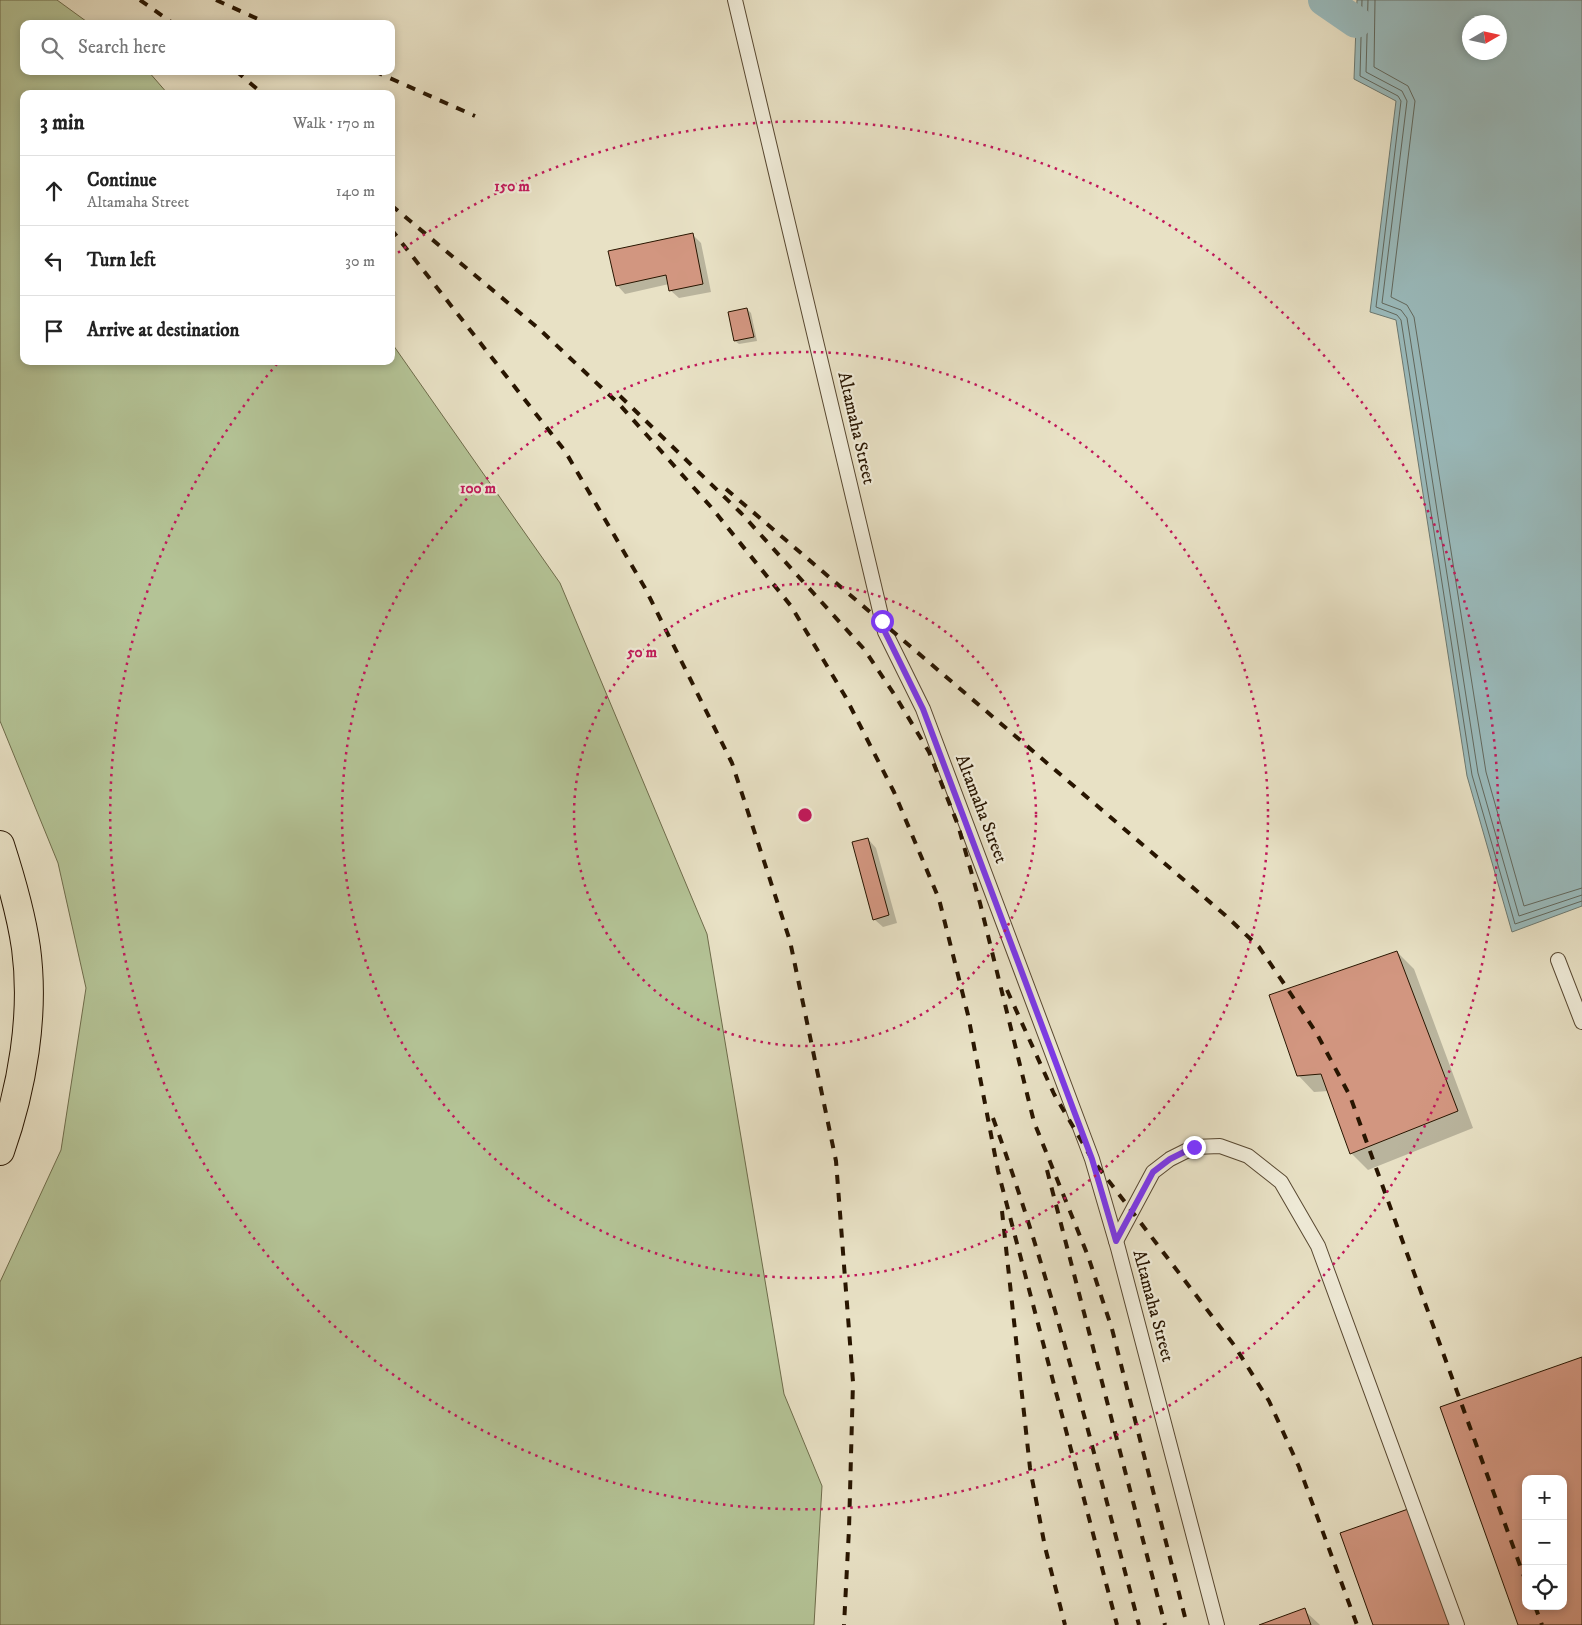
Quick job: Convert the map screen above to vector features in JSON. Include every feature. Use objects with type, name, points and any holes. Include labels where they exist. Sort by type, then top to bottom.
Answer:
[{"type":"highway","points":[[0,845],[16,895],[26,950],[28,1007],[21,1073],[3,1143]]},
{"type":"lane","name":"Altamaha Street","points":[[735,0],[885,632],[923,709],[1092,1159],[1116,1241],[1217,1625]]},
{"type":"lane","points":[[1558,960],[1582,1022]]},
{"type":"lane","points":[[1116,1241],[1153,1172],[1170,1159],[1194,1147],[1220,1146],[1248,1156],[1281,1182],[1318,1246],[1457,1625]]},
{"type":"green space","points":[[0,0],[57,0],[84,20],[20,20],[20,75],[151,75],[165,90],[20,90],[20,365],[395,365],[395,348],[560,583],[707,934],[784,1394],[822,1486],[814,1625],[0,1625],[0,1282],[61,1150],[86,988],[58,863],[0,721]]},
{"type":"water","points":[[1357,0],[1582,0],[1582,906],[1512,932],[1467,776],[1396,320],[1370,312],[1396,101],[1354,79]]},
{"type":"building","points":[[693,233],[703,284],[669,291],[666,275],[616,286],[608,251]]},
{"type":"building","points":[[747,308],[754,337],[734,341],[728,312]]},
{"type":"building","points":[[868,838],[889,915],[873,920],[852,842]]},
{"type":"building","points":[[1397,951],[1458,1111],[1350,1154],[1321,1074],[1297,1076],[1269,995]]},
{"type":"building","points":[[1582,1357],[1582,1625],[1518,1625],[1440,1407]]},
{"type":"building","points":[[1411,1508],[1452,1625],[1373,1625],[1340,1533]]},
{"type":"building","points":[[1305,1608],[1311,1625],[1259,1625]]},
{"type":"waterway","points":[[1324,0],[1356,22]]},
{"type":"railway","points":[[140,0],[168,20]]},
{"type":"railway","points":[[216,0],[260,20]]},
{"type":"railway","points":[[241,75],[258,90]]},
{"type":"railway","points":[[383,75],[475,116]]},
{"type":"railway","points":[[395,208],[538,328],[619,404],[711,507],[791,606],[845,696],[894,792],[939,899],[968,1015],[998,1171],[1117,1625]]},
{"type":"railway","points":[[395,234],[565,451],[645,588],[732,763],[790,941],[836,1161],[853,1382],[844,1625]]},
{"type":"railway","points":[[620,396],[741,513],[864,649],[929,752],[958,825],[980,903],[1034,1122],[1088,1256],[1112,1329],[1187,1625]]},
{"type":"railway","points":[[726,489],[1225,915],[1259,947],[1317,1034],[1350,1096],[1522,1571]]},
{"type":"railway","points":[[1007,990],[1054,1094],[1092,1159],[1234,1345],[1269,1401],[1299,1467],[1357,1625]]},
{"type":"railway","points":[[993,1118],[1015,1180],[1054,1306],[1139,1625]]},
{"type":"railway","points":[[1047,1170],[1165,1625]]},
{"type":"railway","points":[[1002,1211],[1030,1468],[1045,1547],[1065,1625]]},
{"type":"railway","points":[[1536,1610],[1542,1625]]},
{"type":"route","points":[[882,621],[885,632],[923,709],[1092,1159],[1116,1241],[1153,1172],[1170,1159],[1194,1147]]}]
